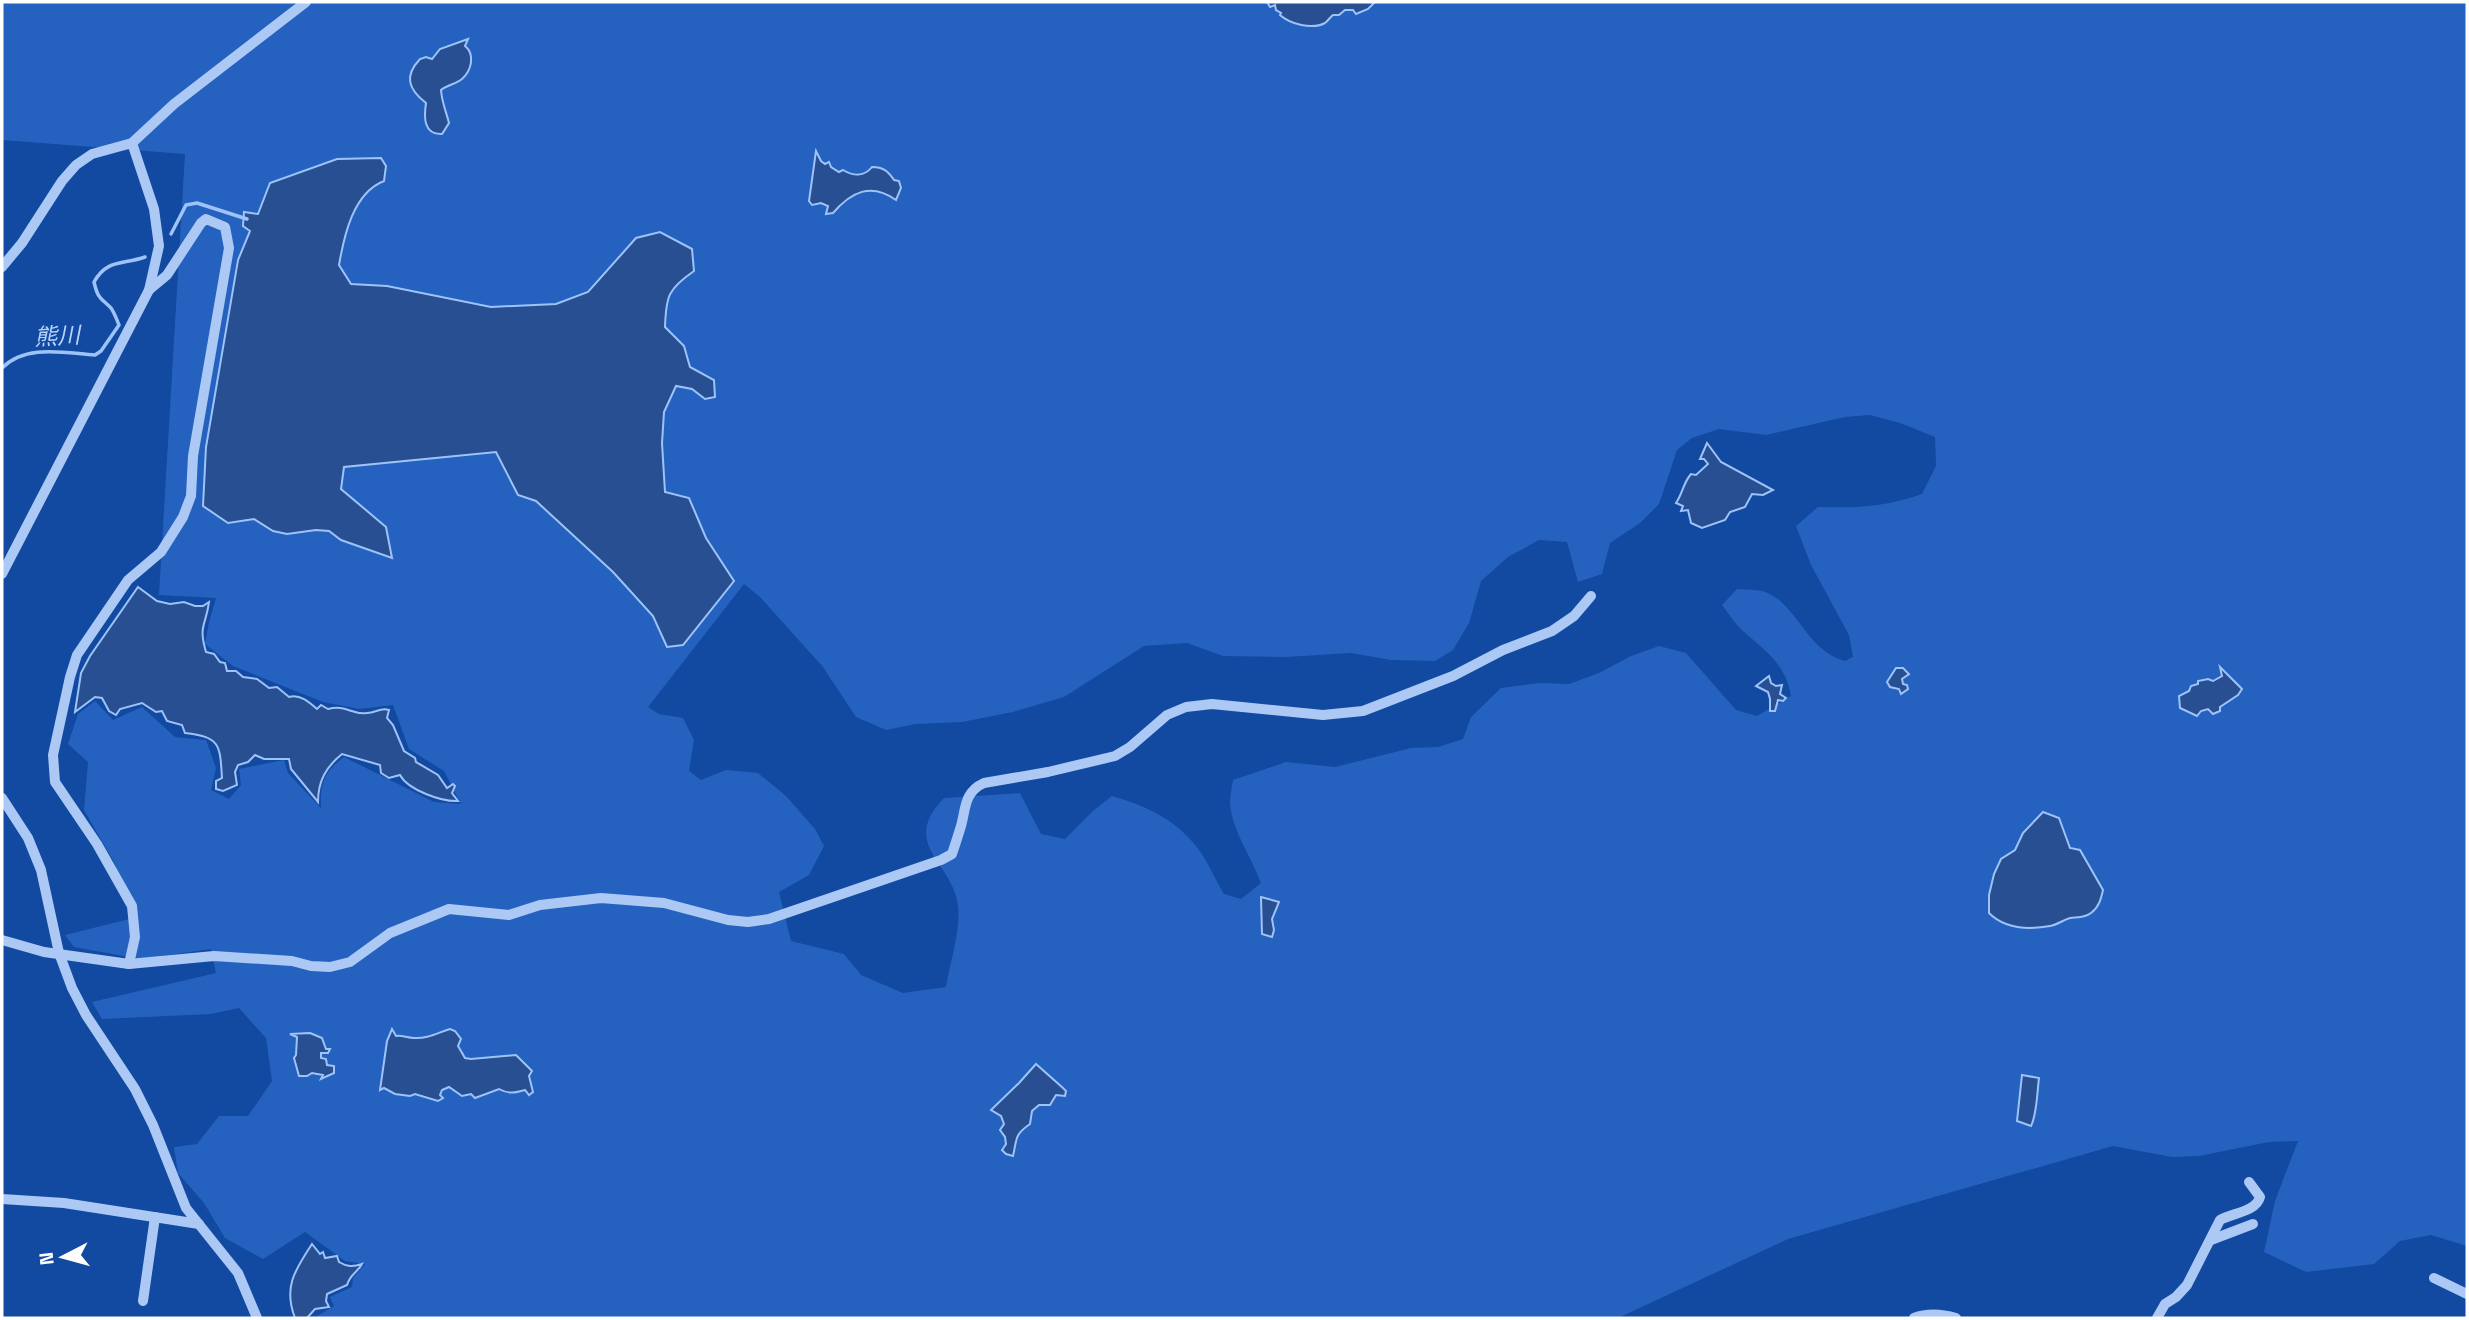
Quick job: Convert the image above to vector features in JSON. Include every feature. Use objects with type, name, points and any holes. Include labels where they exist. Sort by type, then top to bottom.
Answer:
[{"type":"street","points":[[2,267],[76,165],[92,154],[132,143],[174,104],[306,2]]},
{"type":"street","points":[[2,574],[149,290],[159,246],[154,209],[132,143]]},
{"type":"street","points":[[129,964],[135,937],[132,906],[109,863],[55,782],[53,755],[77,654],[132,577],[162,552],[183,517],[191,495],[193,456],[229,248],[225,227],[206,219],[201,223],[167,275],[149,290]]},
{"type":"street","points":[[2,940],[44,952],[129,964],[214,956],[292,961],[330,967],[350,962],[390,933],[449,909],[509,915],[540,905],[601,898],[664,903],[728,920],[748,922],[769,919],[952,854],[965,800],[975,787],[984,783],[1048,772],[1115,756],[1130,747],[1167,715],[1186,707],[1212,704],[1323,715],[1363,711],[1453,676],[1503,650],[1552,631],[1574,616],[1591,596]]},
{"type":"street","points":[[2,798],[28,838],[41,870],[63,971],[86,1015],[135,1089],[153,1125],[186,1208],[238,1273],[257,1318]]},
{"type":"street","points":[[2157,1318],[2165,1304],[2176,1297],[2186,1285],[2220,1220],[2259,1203],[2260,1197],[2249,1182]]},
{"type":"street","points":[[2,1199],[64,1203],[199,1224]]},
{"type":"street","points":[[143,1301],[155,1217]]},
{"type":"street","points":[[2211,1240],[2253,1224]]},
{"type":"street","points":[[2434,1278],[2467,1294]]},
{"type":"street","points":[[1914,1318],[1924,1315],[1956,1318]]},
{"type":"shaded area","points":[[2,2],[2467,2],[2467,1246],[2431,1235],[2400,1241],[2374,1264],[2306,1272],[2264,1252],[2275,1201],[2298,1141],[2269,1142],[2199,1156],[2172,1157],[2113,1146],[1788,1239],[1618,1318],[314,1318],[334,1306],[330,1297],[352,1287],[353,1278],[365,1264],[345,1261],[305,1232],[263,1259],[225,1238],[204,1203],[178,1173],[174,1147],[197,1144],[219,1116],[248,1116],[272,1081],[266,1038],[239,1008],[211,1014],[102,1019],[92,1002],[216,973],[211,949],[140,959],[74,947],[65,935],[137,917],[114,862],[84,810],[88,762],[68,744],[78,714],[95,701],[113,720],[142,707],[175,737],[206,740],[216,768],[211,790],[229,799],[241,785],[239,769],[284,760],[288,773],[321,808],[321,792],[325,779],[344,757],[434,802],[461,804],[444,771],[409,749],[393,705],[359,709],[323,702],[233,666],[205,644],[216,598],[159,595],[185,154],[2,140]],"holes":[[[384,181],[373,187],[357,205],[347,229],[339,265],[351,284],[387,286],[491,307],[556,304],[588,292],[636,238],[675,284],[666,301],[665,327],[684,346],[690,367],[713,380],[705,398],[692,389],[676,385],[664,412],[662,443],[665,492],[689,498],[706,538],[734,581],[667,647],[653,616],[613,572],[536,501],[518,495],[496,452],[344,467],[341,489],[386,527],[392,558],[341,540],[329,531],[287,534],[273,531],[254,519],[228,523],[203,506],[206,447],[237,260],[250,231],[244,212],[258,214]],[[1870,415],[1935,437],[1936,466],[1922,494],[1870,506],[1818,507],[1796,526],[1811,565],[1849,635],[1853,657],[1845,661],[1820,647],[1786,606],[1765,592],[1737,589],[1722,605],[1740,628],[1780,667],[1791,696],[1757,716],[1736,710],[1686,653],[1659,646],[1569,684],[1540,683],[1501,688],[1471,717],[1463,739],[1438,747],[1411,748],[1335,767],[1286,762],[1233,780],[1231,813],[1261,883],[1241,899],[1224,894],[1203,855],[1181,830],[1149,810],[1125,800],[1112,796],[1065,839],[1041,834],[1020,793],[944,798],[931,814],[926,828],[927,841],[954,890],[958,905],[957,935],[946,987],[903,993],[861,975],[844,954],[791,941],[779,892],[809,875],[824,846],[815,829],[786,796],[758,773],[726,770],[701,780],[689,771],[694,740],[683,718],[659,714],[648,707],[744,584],[760,597],[823,667],[856,717],[886,730],[916,724],[962,722],[1013,712],[1064,697],[1144,646],[1187,643],[1223,656],[1286,657],[1351,653],[1391,660],[1435,661],[1453,650],[1469,623],[1481,581],[1508,557],[1539,540],[1567,542],[1578,582],[1602,574],[1610,543],[1640,523],[1659,504],[1677,450],[1692,438],[1719,429],[1766,435],[1845,417]]]},
{"type":"shaded area","points":[[1267,2],[1375,2],[1368,9],[1356,14],[1353,10],[1345,10],[1339,15],[1333,15],[1325,23],[1314,26],[1289,21],[1280,15],[1275,5],[1270,7]]},
{"type":"shaded area","points":[[468,39],[465,46],[470,53],[470,67],[462,79],[441,90],[449,123],[442,134],[436,133],[426,124],[426,103],[412,87],[412,71],[420,59],[432,59],[440,49]]},
{"type":"shaded area","points":[[816,151],[821,161],[825,164],[829,162],[831,167],[839,172],[843,170],[866,173],[872,167],[885,170],[894,180],[899,181],[901,188],[896,200],[878,191],[862,192],[847,200],[833,213],[826,214],[828,206],[821,203],[812,205],[809,201]]},
{"type":"shaded area","points":[[381,158],[386,166],[384,181],[373,187],[357,205],[344,241],[339,265],[351,284],[387,286],[491,307],[556,304],[588,292],[636,238],[660,232],[692,249],[694,271],[670,294],[665,327],[684,346],[690,367],[714,380],[715,397],[705,399],[692,389],[676,386],[664,412],[662,443],[665,492],[689,498],[706,538],[734,581],[683,645],[667,647],[653,616],[613,572],[536,501],[518,495],[496,452],[344,467],[341,489],[386,527],[392,558],[341,540],[329,531],[287,534],[273,531],[254,519],[228,523],[203,506],[206,447],[238,260],[250,231],[243,226],[244,212],[258,214],[270,183],[337,159]]},
{"type":"shaded area","points":[[1707,443],[1721,462],[1773,490],[1763,495],[1752,494],[1745,507],[1730,512],[1725,520],[1702,528],[1691,523],[1688,510],[1681,511],[1683,506],[1676,503],[1691,474],[1696,475],[1708,464],[1704,459],[1700,459]]},
{"type":"shaded area","points":[[138,587],[157,601],[170,604],[184,602],[203,606],[209,602],[203,631],[206,652],[214,654],[220,662],[225,663],[227,671],[236,671],[243,677],[257,679],[269,688],[277,687],[289,697],[308,701],[317,709],[321,705],[328,709],[339,708],[361,713],[389,710],[387,718],[393,725],[404,751],[438,775],[447,788],[453,784],[455,786],[452,793],[458,801],[426,794],[410,786],[400,775],[389,778],[381,773],[380,765],[342,754],[324,775],[318,802],[291,769],[289,759],[264,759],[255,755],[248,762],[238,765],[235,772],[237,785],[223,791],[216,789],[216,781],[222,778],[216,744],[205,737],[185,733],[182,725],[167,721],[162,711],[156,712],[142,703],[120,709],[116,715],[109,711],[102,698],[95,697],[75,712],[81,673]]},
{"type":"shaded area","points":[[2220,667],[2242,689],[2238,695],[2213,714],[2208,709],[2197,716],[2180,708],[2179,696],[2198,684],[2198,681],[2213,681],[2222,676]]},
{"type":"shaded area","points":[[1896,668],[1903,668],[1909,674],[1902,679],[1908,689],[1901,694],[1899,689],[1890,687],[1887,682]]},
{"type":"shaded area","points":[[1769,676],[1771,683],[1782,685],[1780,694],[1786,698],[1783,701],[1778,700],[1775,711],[1770,711],[1768,692],[1756,686]]},
{"type":"shaded area","points":[[2043,812],[2059,818],[2070,848],[2080,850],[2103,890],[2101,897],[2096,908],[2086,916],[2042,927],[2010,925],[1989,913],[1989,895],[1994,874],[2001,859],[2015,850],[2023,833]]},
{"type":"shaded area","points":[[1261,897],[1279,902],[1272,919],[1272,937],[1262,934]]},
{"type":"shaded area","points":[[392,1029],[396,1036],[419,1038],[450,1029],[461,1039],[458,1046],[465,1058],[516,1055],[532,1071],[529,1076],[533,1092],[529,1095],[525,1090],[505,1092],[499,1089],[475,1098],[471,1094],[462,1096],[449,1087],[442,1090],[440,1095],[443,1098],[438,1101],[415,1094],[395,1094],[384,1088],[380,1090],[387,1041]]},
{"type":"shaded area","points":[[310,1033],[322,1038],[326,1049],[330,1049],[328,1053],[321,1053],[321,1058],[326,1059],[327,1065],[334,1066],[334,1073],[321,1079],[323,1075],[312,1073],[299,1076],[294,1058],[297,1037],[290,1034]]},
{"type":"shaded area","points":[[1036,1064],[1066,1091],[1065,1096],[1056,1095],[1050,1105],[1039,1105],[1032,1111],[1030,1124],[1017,1138],[1013,1156],[1006,1154],[1002,1150],[1006,1144],[1005,1137],[1000,1130],[1004,1124],[1001,1116],[991,1110]]},
{"type":"shaded area","points":[[2022,1075],[2039,1078],[2036,1109],[2031,1126],[2017,1121]]},
{"type":"shaded area","points":[[312,1244],[320,1254],[323,1252],[325,1258],[337,1256],[339,1262],[347,1266],[362,1264],[347,1285],[327,1294],[329,1307],[315,1309],[307,1318],[295,1318],[290,1297],[293,1279]]},
{"type":"waterway","name":"熊川","points":[[171,234],[186,205],[197,203],[247,219]]},
{"type":"waterway","name":"熊川","points":[[2,368],[12,360],[34,353],[95,355],[101,351],[119,325],[111,308],[98,295],[94,282],[110,266],[145,257]]}]
